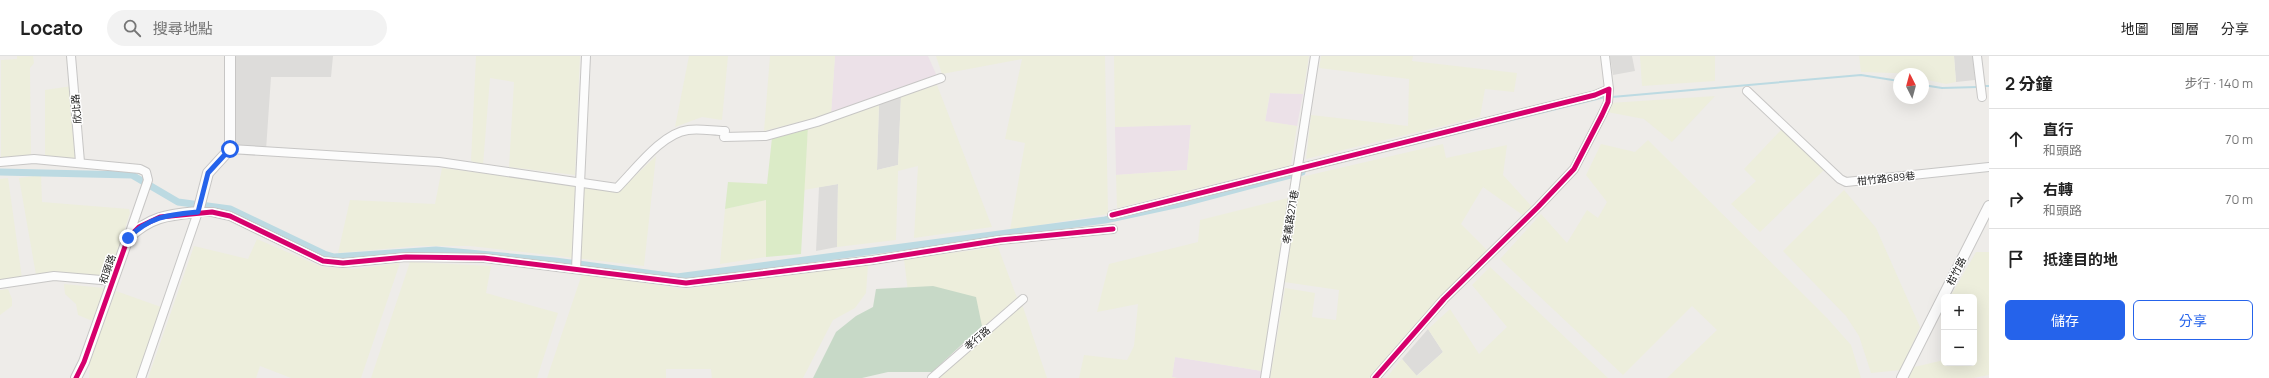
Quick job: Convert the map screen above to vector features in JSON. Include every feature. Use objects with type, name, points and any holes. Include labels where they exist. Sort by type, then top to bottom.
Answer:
[{"type":"street","name":"欣北路","points":[[71,56],[80,162]]},
{"type":"street","points":[[141,378],[198,212],[208,173],[230,149],[230,56]]},
{"type":"street","points":[[576,270],[586,56]]},
{"type":"street","name":"孝義路271巷","points":[[1265,378],[1315,56]]},
{"type":"street","points":[[1375,378],[1444,298],[1527,219],[1574,169],[1582,156],[1608,102],[1609,89],[1605,56]]},
{"type":"street","points":[[1977,56],[1982,97]]},
{"type":"street","points":[[230,149],[439,162],[617,188],[664,140],[674,134],[687,130],[766,136],[817,122],[941,78]]},
{"type":"street","points":[[1112,215],[1595,95],[1609,89]]},
{"type":"street","name":"柑竹路689巷","points":[[1747,91],[1840,179],[1846,182],[1989,168]]},
{"type":"street","points":[[0,162],[34,158],[140,169],[146,172],[148,180],[128,238]]},
{"type":"street","name":"柑竹路","points":[[1902,378],[1989,206]]},
{"type":"street","points":[[198,212],[212,212],[230,216],[324,261],[343,263],[406,257],[484,258],[686,283],[874,260],[1000,240],[1113,229]]},
{"type":"street","name":"和頭路","points":[[76,378],[128,238],[140,226],[152,220],[167,215],[198,212]]},
{"type":"street","points":[[0,284],[54,276],[113,281]]},
{"type":"street","name":"孝行路","points":[[932,378],[1023,299]]},
{"type":"shaded area","points":[[235,56],[333,56],[331,77],[271,77],[266,150],[231,149]]},
{"type":"shaded area","points":[[835,56],[928,56],[936,74],[934,78],[831,114]]},
{"type":"shaded area","points":[[1610,56],[1632,56],[1635,71],[1613,75]]},
{"type":"shaded area","points":[[1954,56],[1973,56],[1975,80],[1956,82]]},
{"type":"shaded area","points":[[1270,93],[1303,94],[1297,126],[1265,122]]},
{"type":"shaded area","points":[[901,96],[898,165],[877,170],[879,103]]},
{"type":"shaded area","points":[[1191,124],[1187,170],[1116,175],[1115,127]]},
{"type":"shaded area","points":[[838,184],[837,247],[816,251],[819,187]]},
{"type":"shaded area","points":[[1428,329],[1443,352],[1416,376],[1402,359]]},
{"type":"shaded area","points":[[1175,357],[1262,371],[1261,378],[1172,377]]},
{"type":"green space","points":[[17,56],[33,56],[34,63],[30,68],[31,156],[1,161],[1,60],[17,59]]},
{"type":"green space","points":[[476,56],[580,56],[575,175],[509,167],[514,82],[490,78],[483,165],[471,161]]},
{"type":"green space","points":[[689,56],[728,56],[722,120],[702,117],[675,127]]},
{"type":"green space","points":[[770,56],[835,56],[831,114],[764,131]]},
{"type":"green space","points":[[936,56],[1105,56],[1108,214],[1010,230],[1025,143],[1005,139],[1022,59],[942,74]]},
{"type":"green space","points":[[1114,56],[1309,56],[1303,94],[1270,93],[1265,121],[1297,126],[1291,165],[1117,208],[1116,175],[1187,170],[1191,125],[1115,127]]},
{"type":"green space","points":[[1321,56],[1413,56],[1412,61],[1517,73],[1514,92],[1485,89],[1480,117],[1306,159],[1311,115],[1408,126],[1409,79],[1319,68]]},
{"type":"green space","points":[[1640,56],[1715,56],[1715,81],[1642,86]]},
{"type":"green space","points":[[1859,56],[1954,56],[1956,82],[1946,84],[1929,80],[1929,68],[1893,68],[1893,73],[1861,72]]},
{"type":"green space","points":[[937,85],[992,227],[914,238],[918,166],[898,171],[896,240],[837,247],[838,184],[804,190],[808,126],[879,103],[877,170],[898,165],[901,96]]},
{"type":"green space","points":[[72,86],[75,159],[45,158],[45,90]]},
{"type":"green space","points":[[1715,96],[1672,142],[1644,119],[1607,112],[1610,103]]},
{"type":"green space","points":[[808,126],[801,254],[766,257],[766,200],[725,209],[728,182],[767,184],[772,138]]},
{"type":"green space","points":[[1782,129],[1824,170],[1760,232],[1731,204],[1756,181],[1744,169]]},
{"type":"green space","points":[[1648,140],[1827,318],[1851,345],[1861,378],[1667,378],[1717,330],[1692,306],[1623,375],[1500,259],[1541,214],[1567,243],[1587,210],[1598,218],[1607,202],[1586,175],[1601,144],[1635,152]]},
{"type":"green space","points":[[1443,144],[1446,158],[1507,145],[1503,175],[1533,208],[1524,216],[1483,187],[1461,224],[1489,252],[1398,344],[1369,378],[1270,378],[1285,288],[1315,293],[1312,317],[1336,320],[1339,290],[1284,282],[1301,177]]},
{"type":"green space","points":[[656,156],[644,266],[470,246],[417,246],[338,253],[350,200],[435,204],[442,168],[619,191]]},
{"type":"green space","points":[[41,175],[42,202],[129,209],[130,213],[109,279],[36,275],[19,178]]},
{"type":"green space","points":[[8,178],[22,278],[0,282],[0,179]]},
{"type":"green space","points":[[1844,190],[1876,228],[1920,327],[1901,370],[1871,373],[1859,336],[1846,316],[1783,251]]},
{"type":"green space","points":[[1288,198],[1262,371],[1175,357],[1172,377],[1177,378],[1079,378],[1084,355],[1127,360],[1134,346],[1138,304],[1097,312],[1109,264],[1198,242],[1200,220]]},
{"type":"green space","points":[[766,200],[766,257],[720,264],[725,209]]},
{"type":"green space","points":[[257,239],[322,267],[354,269],[400,263],[361,378],[291,378],[260,366],[256,378],[148,378],[194,246],[248,259]]},
{"type":"green space","points":[[998,247],[1017,298],[981,329],[977,306],[908,292],[904,259]]},
{"type":"green space","points":[[1976,252],[1989,252],[1989,375],[1973,378],[1906,378],[1910,368],[1941,361],[1941,366],[1977,366],[1977,294],[1952,294]]},
{"type":"green space","points":[[410,262],[491,266],[486,293],[558,313],[537,378],[371,378]]},
{"type":"green space","points":[[868,265],[866,293],[855,308],[833,320],[803,378],[712,378],[711,369],[666,369],[666,378],[547,378],[582,274],[685,289]]},
{"type":"green space","points":[[1490,267],[1608,378],[1386,378],[1402,359],[1417,376],[1443,352],[1428,329],[1450,309],[1479,354],[1507,327],[1472,285]]},
{"type":"green space","points":[[64,284],[104,288],[106,292],[96,319],[90,320],[78,315],[76,304],[65,294]]},
{"type":"green space","points":[[933,286],[976,297],[982,326],[932,372],[888,372],[862,378],[813,378],[836,332],[856,316],[873,307],[876,289]]},
{"type":"green space","points":[[8,289],[12,299],[12,306],[0,315],[0,290]]},
{"type":"green space","points":[[116,291],[161,307],[137,378],[89,378],[90,359]]},
{"type":"green space","points":[[1022,304],[1047,378],[938,378]]},
{"type":"waterway","points":[[1612,97],[1861,75],[1893,80]]},
{"type":"waterway","points":[[1929,86],[1942,88],[1978,87]]},
{"type":"waterway","points":[[1982,86],[1989,86]]},
{"type":"waterway","points":[[1406,146],[1605,97]]},
{"type":"waterway","points":[[0,172],[132,175],[178,202],[230,209],[324,254],[334,257],[436,250],[555,261],[677,277],[1105,220],[1184,203],[1302,172]]},
{"type":"cycle path","points":[[1112,215],[1595,95],[1609,89],[1608,102],[1574,169],[1538,207],[1444,299],[1375,378]]},
{"type":"cycle path","points":[[76,378],[84,362],[128,238],[139,227],[160,217],[212,212],[230,216],[323,261],[343,263],[406,257],[484,258],[686,283],[873,260],[1000,240],[1113,229]]},
{"type":"route","points":[[128,238],[140,226],[160,217],[198,212],[208,173],[230,149]]}]
